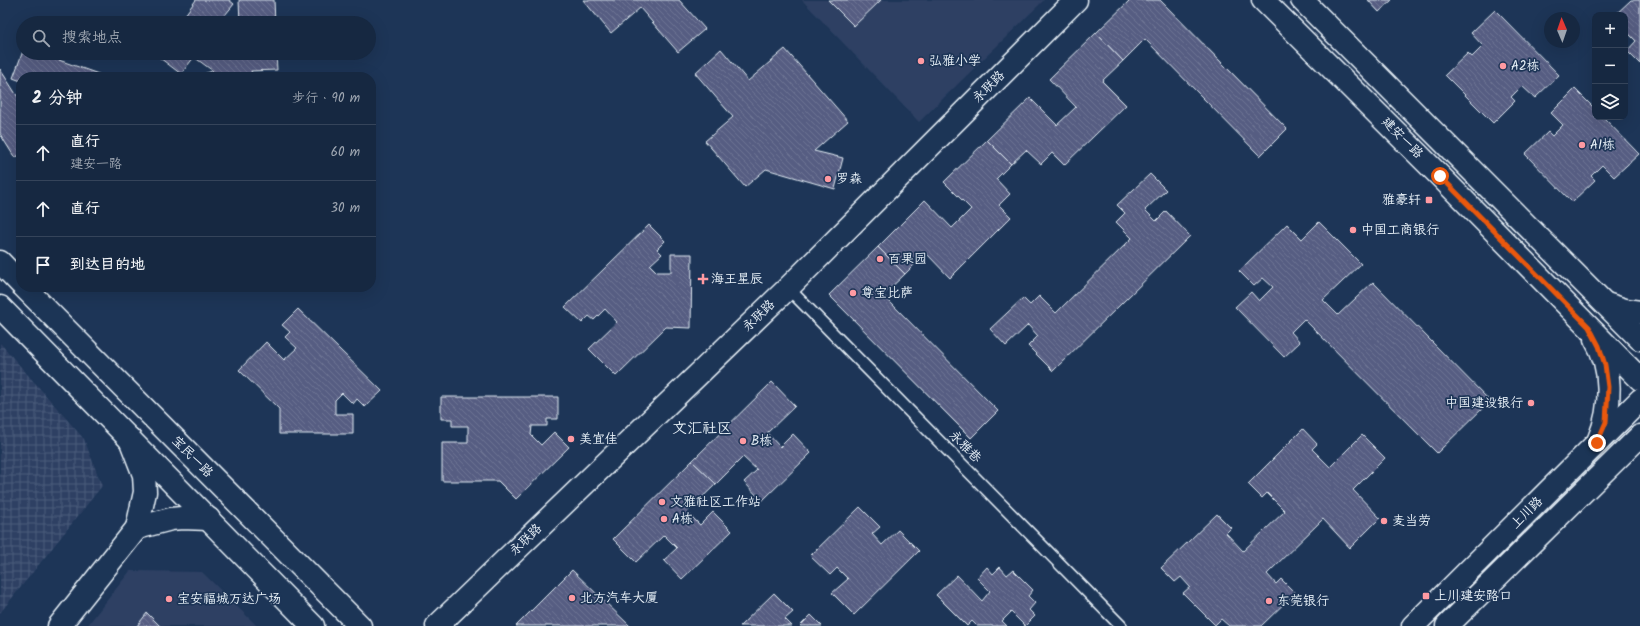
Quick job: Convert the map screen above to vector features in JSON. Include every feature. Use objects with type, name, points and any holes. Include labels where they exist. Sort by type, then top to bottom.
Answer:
[{"type":"main road","name":"永联路","points":[[437,626],[788,288],[1076,0]]},
{"type":"main road","name":"建安一路","points":[[1263,0],[1440,176],[1640,379]]},
{"type":"main road","name":"建安一路","points":[[1302,0],[1640,339]]},
{"type":"main road","points":[[0,262],[16,279]]},
{"type":"main road","name":"宝民一路","points":[[29,292],[360,626]]},
{"type":"main road","points":[[1604,304],[1625,310],[1640,312]]},
{"type":"main road","points":[[0,307],[313,626]]},
{"type":"main road","points":[[1589,327],[1599,346],[1605,365],[1608,387],[1606,422],[1597,443]]},
{"type":"main road","name":"上川路","points":[[1413,626],[1640,400]]},
{"type":"main road","name":"上川路","points":[[1447,626],[1640,436]]},
{"type":"main road","points":[[59,626],[137,528],[145,492],[144,475],[130,439]]},
{"type":"main road","points":[[1608,467],[1628,459],[1640,457]]},
{"type":"main road","points":[[137,528],[171,519],[209,519]]},
{"type":"lane","name":"永雅巷","points":[[788,288],[1121,626]]},
{"type":"shaded area","name":"弘雅小学","points":[[802,0],[1044,0],[919,122]]},
{"type":"shaded area","points":[[0,343],[84,439],[102,486],[0,613]]},
{"type":"shaded area","name":"宝安福城万达广场","points":[[130,571],[202,572],[257,626],[87,626]]},
{"type":"building","points":[[196,0],[229,0],[234,4],[224,16],[184,16]]},
{"type":"building","points":[[239,0],[274,0],[275,16],[240,16]]},
{"type":"building","points":[[583,0],[679,0],[705,29],[678,52],[640,8],[611,33]]},
{"type":"building","points":[[828,0],[881,0],[854,26]]},
{"type":"building","points":[[1130,0],[1160,0],[1287,129],[1260,156],[1145,39],[1123,61],[1096,33]]},
{"type":"building","points":[[1368,0],[1392,0],[1379,12]]},
{"type":"building","points":[[1631,0],[1640,0],[1640,64],[1628,52],[1628,50],[1636,41],[1628,33],[1628,12],[1618,12]]},
{"type":"building","name":"A2栋","points":[[1495,10],[1559,75],[1535,98],[1522,86],[1511,97],[1515,101],[1493,123],[1445,75],[1468,53],[1472,57],[1483,46],[1471,33]]},
{"type":"building","points":[[1096,33],[1123,61],[1102,81],[1126,105],[1064,165],[1052,153],[1041,164],[1026,150],[1011,164],[987,140],[1030,98],[1057,125],[1076,107],[1049,79]]},
{"type":"building","points":[[721,49],[748,81],[785,49],[848,121],[814,151],[843,158],[835,189],[766,169],[745,187],[705,141],[733,117],[695,73]]},
{"type":"building","points":[[20,60],[59,60],[93,72],[16,72],[16,79],[13,78]]},
{"type":"building","points":[[163,60],[192,60],[183,72],[178,72]]},
{"type":"building","points":[[198,60],[276,60],[277,70],[251,72],[210,72],[213,71]]},
{"type":"building","points":[[0,69],[16,94],[15,158],[0,134]]},
{"type":"building","name":"A1栋","points":[[1575,89],[1592,106],[1592,120],[1606,120],[1639,154],[1614,177],[1602,165],[1591,176],[1595,180],[1572,202],[1525,154],[1548,132],[1552,136],[1563,125],[1551,113]]},
{"type":"building","points":[[987,140],[1011,164],[996,179],[1010,194],[999,205],[1011,217],[950,278],[926,253],[905,274],[878,247],[925,200],[952,228],[971,209],[944,182]]},
{"type":"building","points":[[1150,174],[1166,190],[1145,210],[1156,221],[1166,211],[1190,236],[1053,371],[1028,346],[1038,336],[1028,325],[1006,346],[990,329],[1023,298],[1030,305],[1039,296],[1056,313],[1132,238],[1116,222],[1125,213],[1117,205]]},
{"type":"building","points":[[1319,222],[1361,264],[1323,300],[1338,315],[1373,282],[1490,401],[1437,453],[1304,319],[1291,332],[1300,342],[1284,357],[1235,307],[1251,292],[1259,301],[1273,287],[1263,278],[1254,286],[1239,271],[1287,224],[1302,239]]},
{"type":"building","points":[[649,225],[665,241],[657,249],[662,254],[650,265],[657,272],[671,272],[671,254],[692,254],[691,328],[666,327],[616,376],[589,349],[617,322],[605,309],[594,320],[589,316],[582,323],[565,307]]},
{"type":"building","points":[[878,247],[905,274],[883,295],[998,411],[971,438],[829,295]]},
{"type":"building","points":[[298,309],[382,391],[365,407],[357,399],[353,404],[342,393],[335,400],[335,414],[353,414],[353,434],[279,434],[279,409],[239,370],[266,342],[284,360],[297,348],[285,337],[290,332],[282,325]]},
{"type":"building","name":"B栋","points":[[772,382],[795,406],[767,433],[780,447],[793,434],[811,453],[762,501],[744,482],[757,470],[743,457],[716,484],[692,461]]},
{"type":"building","points":[[441,397],[558,397],[558,419],[547,419],[547,426],[532,426],[531,435],[541,445],[554,432],[569,447],[516,499],[498,481],[442,481],[442,443],[468,443],[468,426],[452,426],[452,419],[441,419]]},
{"type":"building","points":[[1303,429],[1317,444],[1312,449],[1330,467],[1362,435],[1385,458],[1353,490],[1380,518],[1350,548],[1323,519],[1267,574],[1276,584],[1281,579],[1295,593],[1261,626],[1229,626],[1221,619],[1215,625],[1183,593],[1190,587],[1181,577],[1175,582],[1161,568],[1217,514],[1231,528],[1226,533],[1243,551],[1285,511],[1267,493],[1262,498],[1248,484]]},
{"type":"building","name":"A栋","points":[[692,461],[716,484],[687,512],[700,525],[713,512],[732,531],[682,579],[664,560],[677,548],[664,535],[636,562],[613,539]]},
{"type":"building","points":[[860,507],[880,527],[872,534],[882,545],[898,530],[919,551],[854,615],[832,593],[848,579],[837,568],[830,575],[810,556]]},
{"type":"building","points":[[987,567],[993,574],[1000,567],[1007,575],[1013,570],[1033,590],[1028,596],[1035,603],[1029,610],[1035,616],[1025,626],[1011,612],[1002,621],[1007,626],[977,626],[972,621],[967,626],[936,595],[957,575],[982,601],[990,591],[977,578]]},
{"type":"building","name":"北方汽车大厦","points":[[572,570],[630,626],[516,626]]},
{"type":"building","points":[[774,593],[793,612],[785,619],[792,626],[740,626]]},
{"type":"building","points":[[147,613],[160,626],[137,626]]},
{"type":"building","points":[[811,615],[822,626],[800,626]]},
{"type":"place","name":"弘雅小学","points":[[921,61]]},
{"type":"place","name":"A2栋","points":[[1503,66]]},
{"type":"place","name":"A1栋","points":[[1582,145]]},
{"type":"place","name":"罗森","points":[[828,179]]},
{"type":"place","name":"雅豪轩","points":[[1429,200]]},
{"type":"place","name":"中国工商银行","points":[[1353,230]]},
{"type":"place","name":"百果园","points":[[880,259]]},
{"type":"place","name":"海王星辰","points":[[703,279]]},
{"type":"place","name":"尊宝比萨","points":[[853,293]]},
{"type":"place","name":"中国建设银行","points":[[1531,403]]},
{"type":"place","name":"美宜佳","points":[[571,439]]},
{"type":"place","name":"B栋","points":[[743,441]]},
{"type":"place","name":"文雅社区工作站","points":[[662,502]]},
{"type":"place","name":"A栋","points":[[664,519]]},
{"type":"place","name":"麦当劳","points":[[1384,521]]},
{"type":"place","name":"上川建安路口","points":[[1426,596]]},
{"type":"place","name":"北方汽车大厦","points":[[572,598]]},
{"type":"place","name":"宝安福城万达广场","points":[[169,599]]},
{"type":"place","name":"东莞银行","points":[[1269,601]]},
{"type":"district","name":"文汇社区","points":[[702,429]]},
{"type":"route","points":[[1440,176],[1589,327],[1599,346],[1605,365],[1608,387],[1606,422],[1597,443]]}]
